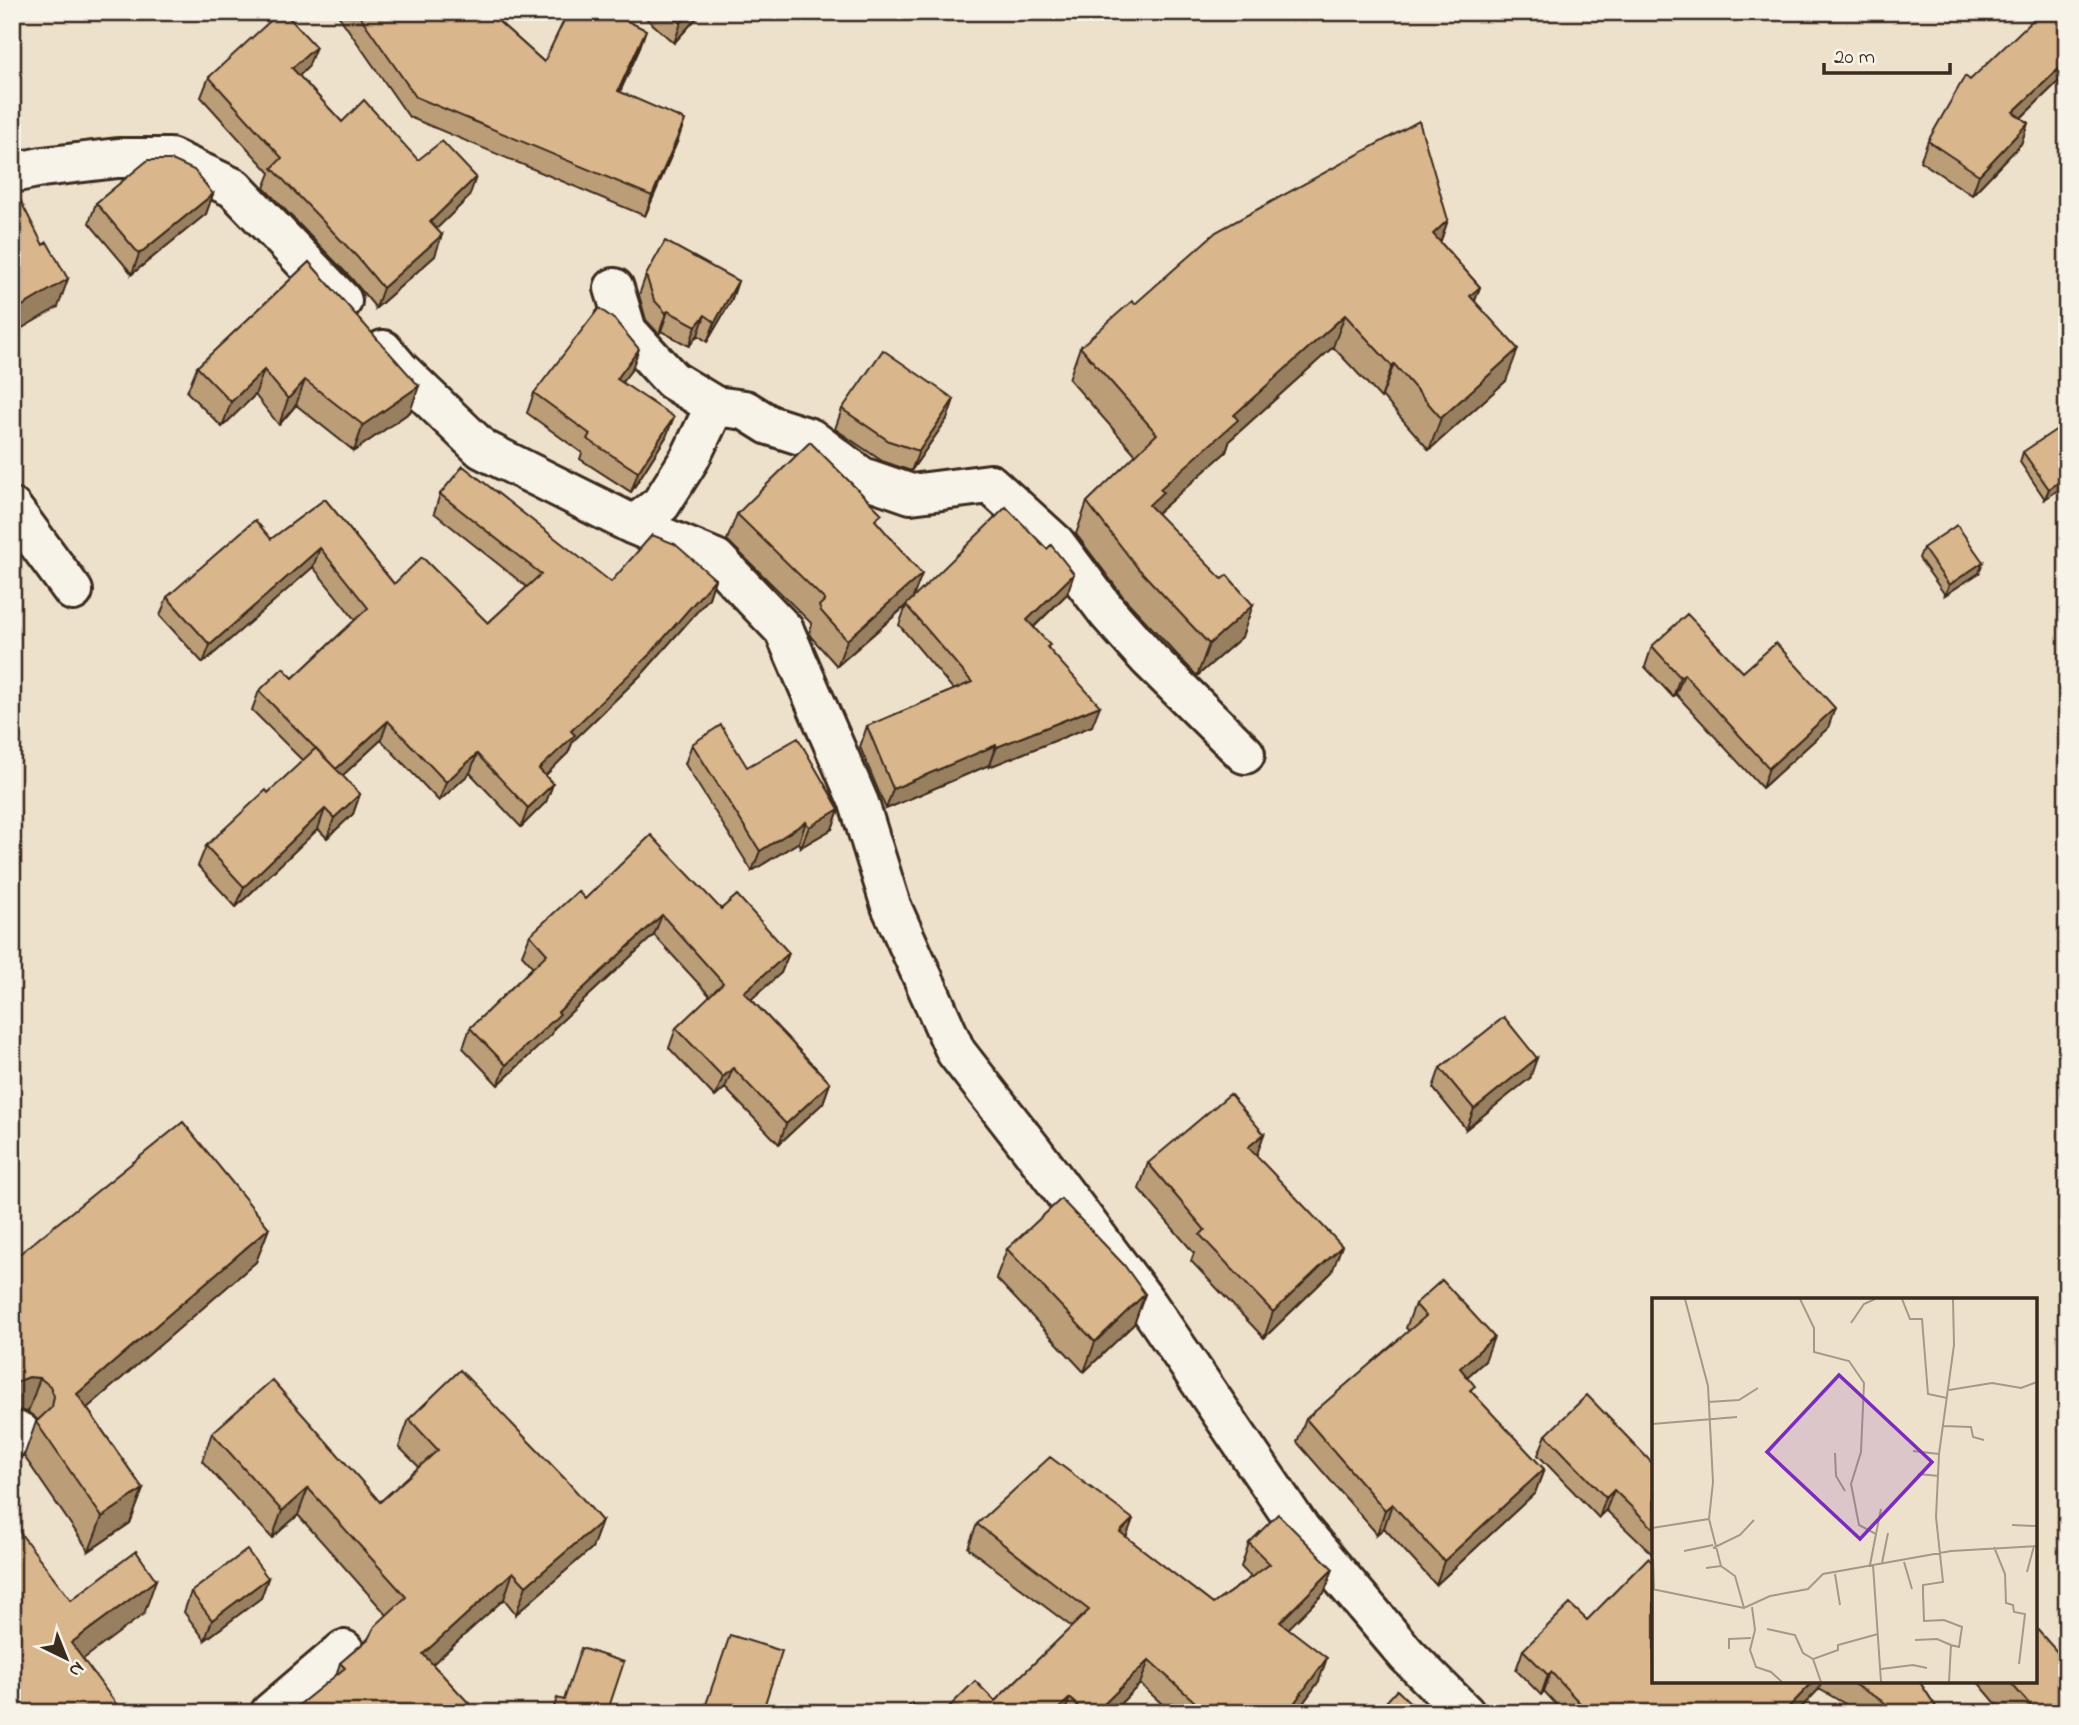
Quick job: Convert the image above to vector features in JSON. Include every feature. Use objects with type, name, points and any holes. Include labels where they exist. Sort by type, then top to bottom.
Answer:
[{"type":"street","points":[[12,173],[118,158],[170,158],[234,188],[335,293],[400,370],[482,449],[634,525],[716,559],[784,629],[859,803],[891,906],[956,1052],[1148,1305],[1301,1530],[1407,1655],[1465,1713]]},
{"type":"street","points":[[614,288],[628,331],[672,380],[715,406],[745,410],[769,425],[810,438],[862,477],[911,494],[990,484],[1055,542],[1108,613],[1149,659],[1245,754]]},
{"type":"street","points":[[634,525],[661,504],[690,458],[715,406]]},
{"type":"street","points":[[12,508],[73,591]]},
{"type":"street","points":[[270,1713],[344,1650]]},
{"type":"building","points":[[280,12],[284,12],[316,47],[292,68],[342,122],[364,100],[418,160],[442,141],[476,177],[430,222],[442,235],[383,288],[272,168],[282,158],[209,77]]},
{"type":"building","points":[[357,12],[488,12],[544,62],[568,12],[609,12],[646,30],[618,91],[685,120],[652,196],[416,97]]},
{"type":"building","points":[[669,12],[691,12],[681,23]]},
{"type":"building","points":[[2041,12],[2067,12],[2067,61],[2013,112],[2028,123],[1979,175],[1928,141],[1965,76],[1970,80]]},
{"type":"building","points":[[1419,121],[1448,220],[1433,234],[1480,287],[1470,296],[1518,349],[1441,418],[1394,364],[1392,366],[1345,315],[1234,415],[1238,420],[1160,489],[1163,492],[1149,505],[1222,579],[1227,575],[1253,605],[1209,644],[1137,567],[1087,502],[1157,434],[1080,347],[1132,301],[1135,304],[1216,232]]},
{"type":"building","points":[[148,160],[172,160],[194,170],[213,194],[139,254],[96,203]]},
{"type":"building","points":[[12,184],[43,245],[47,242],[68,279],[12,312]]},
{"type":"building","points":[[665,241],[738,281],[715,322],[705,315],[696,326],[668,311],[666,313],[654,300],[646,275]]},
{"type":"building","points":[[309,262],[419,386],[363,425],[305,380],[288,399],[264,370],[231,402],[197,367]]},
{"type":"building","points":[[599,308],[615,320],[639,349],[617,379],[674,417],[638,472],[587,439],[590,434],[534,393]]},
{"type":"building","points":[[883,350],[954,399],[919,451],[889,441],[842,409]]},
{"type":"building","points":[[2057,429],[2067,443],[2067,476],[2049,489],[2023,452]]},
{"type":"building","points":[[810,442],[882,514],[875,520],[922,574],[847,640],[821,611],[819,606],[825,600],[737,514]]},
{"type":"building","points":[[463,466],[611,582],[652,535],[675,544],[715,579],[651,653],[571,731],[575,735],[539,769],[553,784],[528,808],[477,754],[446,782],[388,721],[336,769],[259,691],[283,668],[293,678],[368,608],[320,548],[210,645],[167,597],[255,520],[271,539],[325,499],[394,584],[422,557],[488,623],[541,574],[440,494]]},
{"type":"building","points":[[1006,507],[1047,549],[1051,545],[1074,574],[1027,620],[1050,645],[1047,647],[1100,706],[997,747],[996,745],[893,789],[867,726],[972,682],[906,605]]},
{"type":"building","points":[[1957,525],[1983,562],[1949,585],[1923,548]]},
{"type":"building","points":[[1687,614],[1743,672],[1776,643],[1835,708],[1769,768],[1684,674],[1680,677],[1652,646]]},
{"type":"building","points":[[721,725],[747,767],[798,738],[839,809],[809,827],[806,822],[760,851],[692,744]]},
{"type":"building","points":[[316,748],[360,794],[334,818],[325,809],[244,887],[206,846]]},
{"type":"building","points":[[651,835],[721,909],[737,895],[789,953],[744,992],[830,1083],[786,1124],[733,1068],[723,1077],[676,1028],[723,983],[662,915],[558,1012],[560,1014],[506,1065],[470,1028],[547,954],[530,935],[578,891],[585,899]]},
{"type":"building","points":[[1504,1017],[1537,1058],[1474,1109],[1440,1068]]},
{"type":"building","points":[[1230,1094],[1264,1134],[1248,1147],[1342,1246],[1273,1312],[1200,1235],[1205,1230],[1148,1163]]},
{"type":"building","points":[[183,1122],[269,1228],[77,1394],[143,1489],[102,1517],[36,1422],[52,1407],[54,1396],[50,1386],[40,1378],[29,1377],[12,1386],[12,1260]]},
{"type":"building","points":[[1061,1199],[1124,1265],[1145,1294],[1095,1342],[1007,1249]]},
{"type":"building","points":[[1442,1280],[1494,1337],[1460,1368],[1475,1386],[1470,1390],[1544,1469],[1444,1561],[1392,1504],[1385,1510],[1306,1419],[1426,1316],[1415,1304]]},
{"type":"building","points":[[460,1370],[602,1521],[526,1586],[513,1572],[423,1654],[476,1711],[483,1706],[488,1713],[289,1713],[345,1668],[340,1663],[368,1639],[375,1626],[406,1597],[308,1488],[282,1511],[212,1433],[272,1380],[380,1502],[438,1450],[409,1419]]},
{"type":"building","points":[[1587,1395],[1652,1463],[1652,1527],[1614,1490],[1606,1498],[1546,1435]]},
{"type":"building","points":[[1050,1457],[1133,1519],[1120,1532],[1213,1604],[1270,1564],[1249,1543],[1278,1514],[1333,1569],[1280,1622],[1327,1658],[1287,1713],[1207,1713],[1149,1660],[1095,1713],[1084,1713],[1070,1698],[1054,1713],[943,1713],[975,1681],[995,1701],[1089,1610],[977,1524]]},
{"type":"building","points":[[12,1522],[71,1600],[136,1551],[156,1580],[71,1643],[123,1713],[12,1713]]},
{"type":"building","points":[[247,1550],[268,1578],[212,1620],[191,1592]]},
{"type":"building","points":[[1648,1558],[1652,1562],[1652,1683],[1812,1683],[1783,1713],[1589,1713],[1551,1672],[1548,1675],[1523,1650],[1570,1604],[1587,1620]]},
{"type":"building","points":[[2037,1629],[2067,1663],[2067,1713],[2037,1713],[2011,1683],[2037,1683]]},
{"type":"building","points":[[730,1635],[782,1651],[762,1713],[703,1713]]},
{"type":"building","points":[[581,1648],[624,1662],[607,1713],[552,1713],[557,1698],[564,1700]]},
{"type":"building","points":[[1851,1683],[1920,1683],[1940,1713],[1891,1713],[1884,1702]]},
{"type":"building","points":[[1397,1690],[1421,1713],[1376,1713]]},
{"type":"building","points":[[912,1703],[922,1713],[902,1713]]}]
